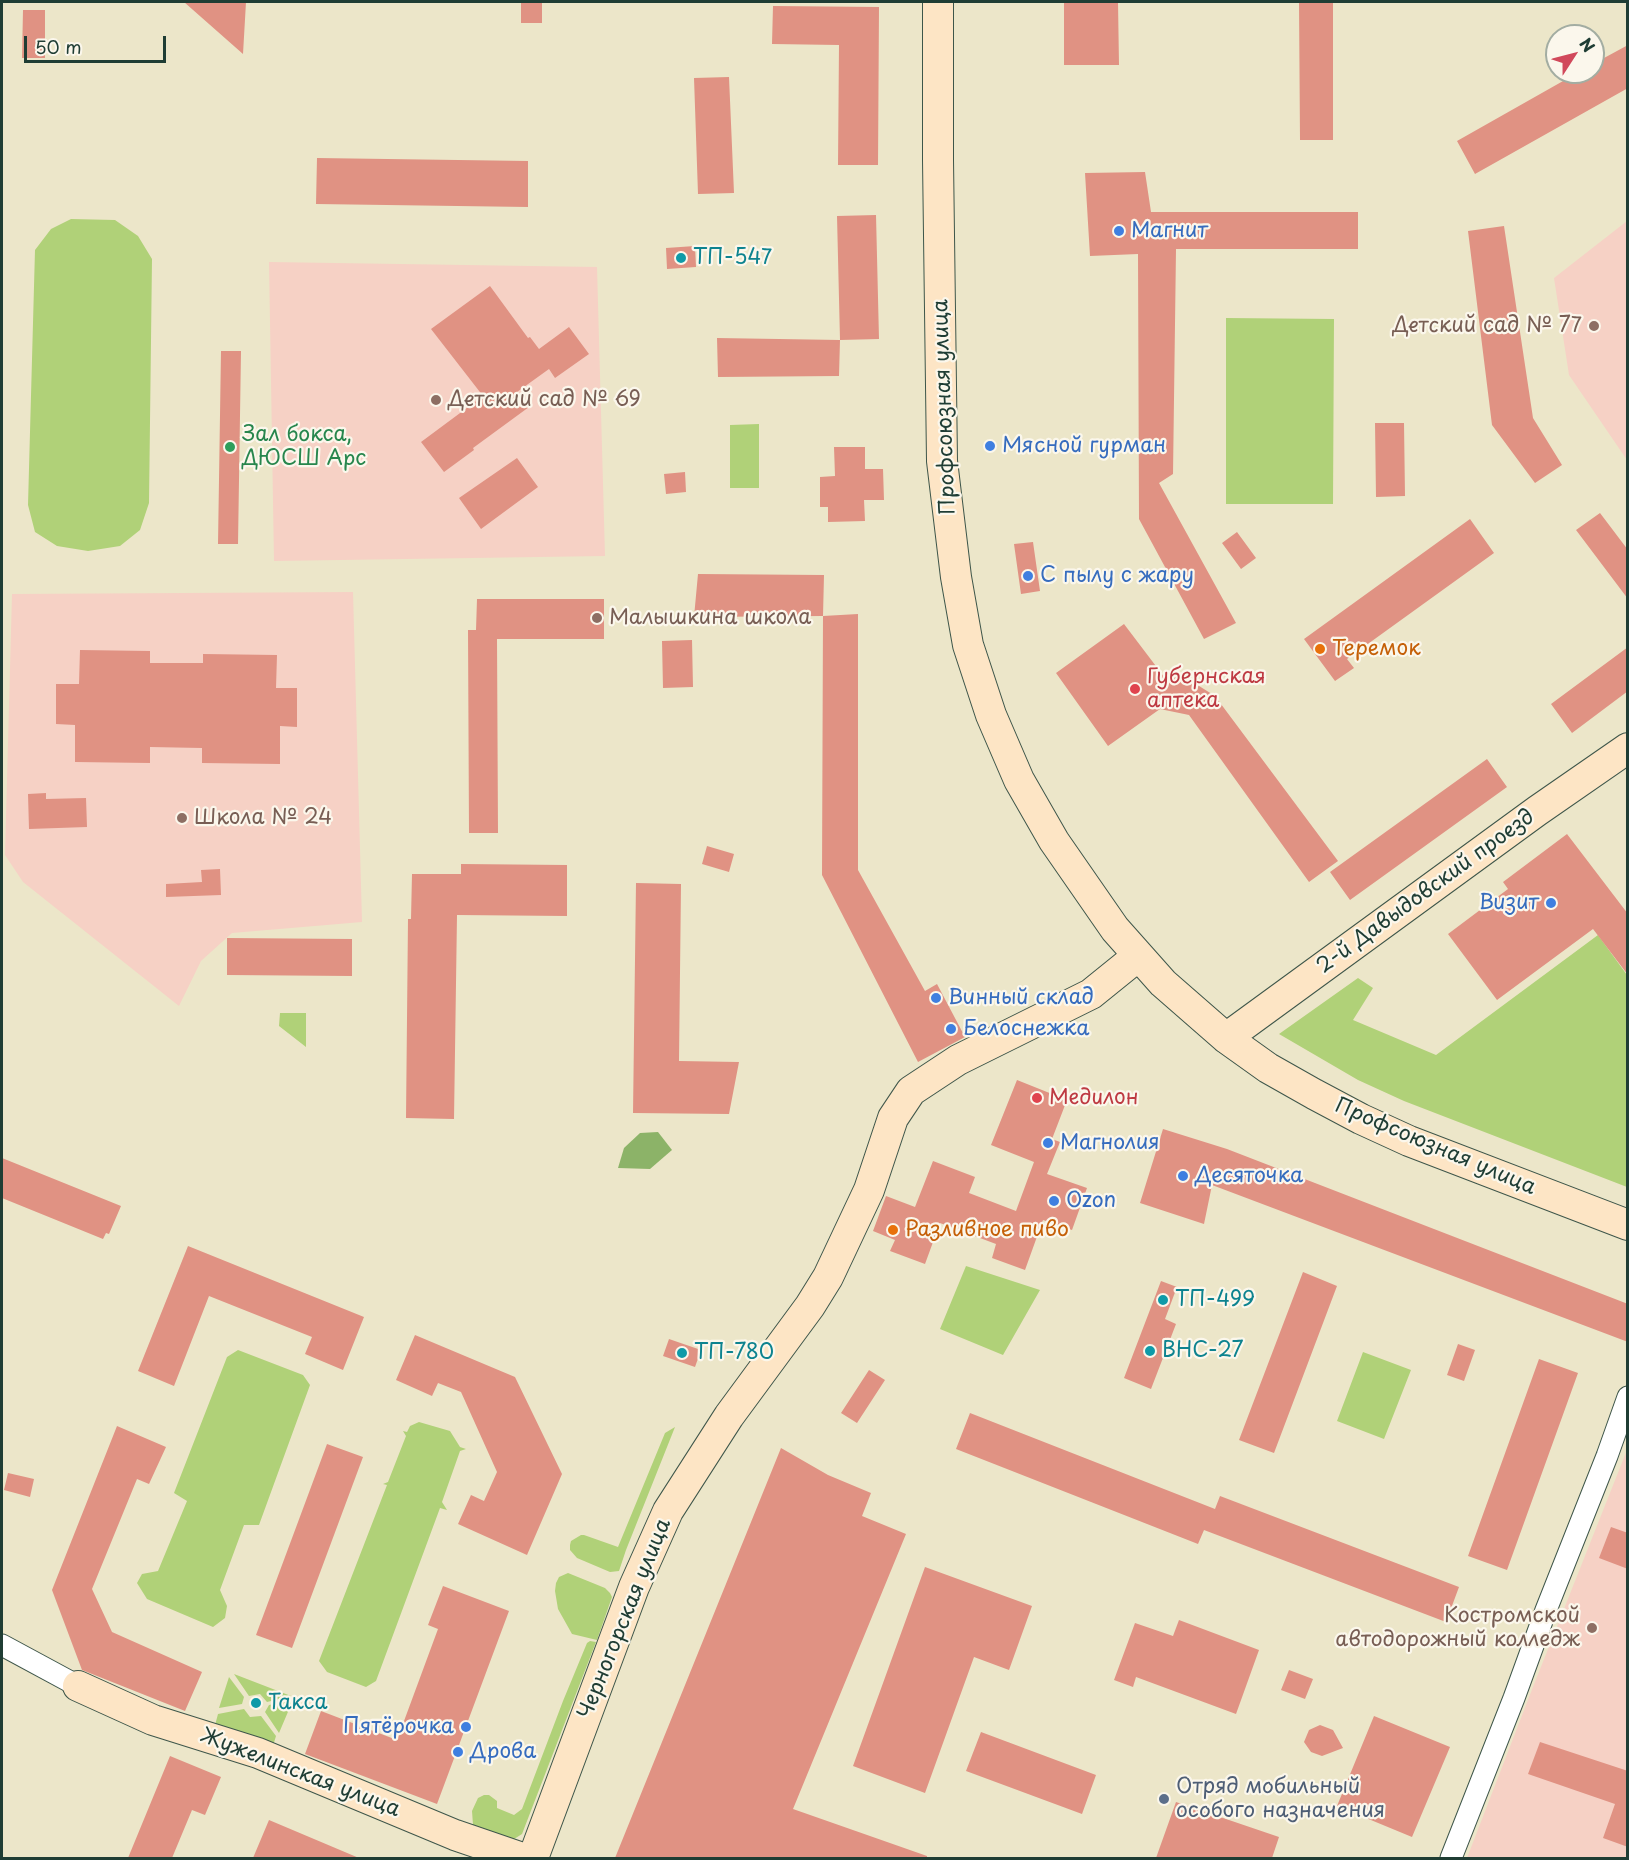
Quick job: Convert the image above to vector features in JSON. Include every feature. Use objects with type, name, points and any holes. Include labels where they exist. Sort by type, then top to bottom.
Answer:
[{"type":"street","name":"Профсоюзная улица","points":[[938,2],[942,461],[956,577],[968,645],[991,715],[1019,780],[1054,841],[1115,929],[1163,983],[1226,1038],[1268,1068],[1371,1123],[1628,1226]]},
{"type":"street","name":"2-й Давыдовский проезд","points":[[1226,1038],[1628,748]]},
{"type":"street","name":"Черногорская улица","points":[[533,1858],[634,1587],[668,1511],[729,1416],[810,1306],[828,1277],[869,1190],[893,1118],[911,1091],[958,1060],[1091,994],[1138,956]]},
{"type":"street","points":[[1451,1858],[1628,1397]]},
{"type":"street","points":[[2,1645],[78,1686]]},
{"type":"street","name":"Жужелинская улица","points":[[78,1686],[153,1720],[258,1753],[456,1835],[522,1858]]},
{"type":"shaded area","name":"Детский сад № 77","points":[[1627,221],[1627,460],[1569,375],[1554,278]]},
{"type":"shaded area","name":"Детский сад № 69","points":[[269,262],[597,267],[605,556],[274,561]]},
{"type":"shaded area","name":"Школа № 24","points":[[353,592],[362,922],[232,933],[201,961],[179,1006],[23,882],[5,855],[12,594]]},
{"type":"shaded area","name":"Костромской автодорожный колледж","points":[[1627,1450],[1627,1858],[1467,1858],[1533,1687]]},
{"type":"green space","points":[[71,219],[115,220],[138,236],[152,259],[149,503],[140,530],[120,546],[88,551],[57,546],[35,532],[28,505],[35,250],[51,229]]},
{"type":"green space","points":[[1226,318],[1334,319],[1333,504],[1226,504]]},
{"type":"green space","points":[[759,424],[759,488],[730,488],[730,425]]},
{"type":"green space","points":[[1598,935],[1627,975],[1627,1187],[1404,1101],[1358,1080],[1279,1034],[1358,978],[1373,988],[1353,1020],[1436,1055]]},
{"type":"green space","points":[[280,1013],[306,1013],[306,1047],[279,1026]]},
{"type":"green space","points":[[658,1132],[672,1150],[650,1169],[618,1168],[624,1148],[640,1133]]},
{"type":"green space","points":[[966,1266],[1040,1290],[1003,1355],[940,1329]]},
{"type":"green space","points":[[238,1350],[303,1375],[310,1385],[259,1525],[244,1525],[220,1590],[227,1606],[225,1618],[213,1627],[147,1599],[137,1583],[142,1574],[158,1571],[187,1501],[174,1493],[227,1357]]},
{"type":"green space","points":[[1363,1352],[1411,1370],[1384,1439],[1337,1421]]},
{"type":"green space","points":[[419,1422],[450,1431],[460,1447],[466,1449],[460,1451],[442,1502],[447,1510],[440,1508],[376,1681],[366,1687],[327,1672],[319,1661],[387,1485],[383,1484],[388,1482],[406,1436],[403,1431],[407,1432],[410,1426]]},
{"type":"green space","points":[[675,1427],[619,1571],[610,1572],[577,1558],[570,1550],[570,1545],[571,1541],[581,1535],[618,1547],[665,1433]]},
{"type":"green space","points":[[568,1573],[605,1588],[612,1597],[597,1640],[572,1634],[558,1609],[556,1583],[559,1577]]},
{"type":"green space","points":[[596,1642],[522,1834],[511,1841],[473,1825],[472,1811],[478,1798],[484,1795],[489,1795],[497,1801],[497,1808],[514,1815],[522,1809],[563,1701],[587,1643]]},
{"type":"green space","points":[[234,1674],[291,1696],[267,1702],[260,1694],[249,1696]]},
{"type":"green space","points":[[229,1677],[244,1697],[242,1704],[219,1708]]},
{"type":"green space","points":[[293,1700],[279,1733],[265,1712],[269,1705]]},
{"type":"green space","points":[[244,1709],[250,1717],[261,1716],[276,1736],[272,1749],[214,1729],[218,1714]]},
{"type":"building","points":[[184,2],[246,2],[243,54]]},
{"type":"building","points":[[521,2],[542,2],[542,23],[521,23]]},
{"type":"building","points":[[1064,2],[1118,2],[1119,65],[1064,65]]},
{"type":"building","points":[[1299,2],[1333,2],[1333,140],[1300,140]]},
{"type":"building","points":[[773,6],[879,7],[878,165],[838,165],[839,45],[772,44]]},
{"type":"building","points":[[23,10],[45,10],[45,58],[22,58]]},
{"type":"building","points":[[1628,45],[1628,88],[1475,174],[1457,141],[1558,84],[1605,84],[1605,57]]},
{"type":"building","points":[[729,77],[734,193],[698,194],[694,78]]},
{"type":"building","points":[[317,158],[528,161],[528,207],[316,204]]},
{"type":"building","points":[[1145,172],[1151,212],[1358,212],[1358,249],[1176,249],[1173,474],[1159,483],[1236,623],[1204,639],[1139,519],[1138,254],[1090,256],[1085,173]]},
{"type":"building","points":[[876,215],[879,339],[840,340],[837,216]]},
{"type":"building","points":[[1504,226],[1533,418],[1562,465],[1535,483],[1492,425],[1468,231]]},
{"type":"building","name":"ТП-547","points":[[695,246],[696,267],[667,269],[666,248]]},
{"type":"building","points":[[490,286],[528,338],[530,337],[539,349],[569,327],[589,354],[555,378],[549,369],[517,392],[529,407],[444,472],[421,442],[483,396],[431,329]]},
{"type":"building","points":[[717,338],[840,340],[839,376],[718,377]]},
{"type":"building","name":"Зал бокса, ДЮСШ Арс","points":[[221,351],[241,351],[238,544],[218,544]]},
{"type":"building","points":[[1375,423],[1404,423],[1405,496],[1376,497]]},
{"type":"building","points":[[834,447],[865,447],[865,469],[883,469],[884,500],[864,500],[865,521],[828,522],[828,507],[820,507],[820,477],[835,476]]},
{"type":"building","points":[[517,458],[538,487],[481,529],[459,498]]},
{"type":"building","points":[[685,472],[686,492],[666,494],[664,474]]},
{"type":"building","points":[[1600,513],[1628,550],[1628,599],[1576,530]]},
{"type":"building","points":[[1470,519],[1494,553],[1347,659],[1354,668],[1335,681],[1304,639]]},
{"type":"building","points":[[1237,532],[1256,558],[1241,569],[1222,543]]},
{"type":"building","name":"С пылу с жару","points":[[1033,542],[1040,591],[1021,594],[1014,544]]},
{"type":"building","points":[[698,574],[824,575],[823,616],[694,617]]},
{"type":"building","points":[[477,599],[604,599],[604,639],[497,639],[498,833],[469,833],[468,630],[476,630]]},
{"type":"building","points":[[858,614],[858,870],[925,991],[937,984],[965,1037],[918,1062],[822,875],[823,616]]},
{"type":"building","points":[[1124,624],[1168,682],[1180,674],[1215,696],[1338,861],[1309,882],[1189,715],[1160,709],[1108,746],[1056,673]]},
{"type":"building","points":[[692,640],[693,687],[663,688],[662,641]]},
{"type":"building","points":[[1628,647],[1628,691],[1572,733],[1551,704]]},
{"type":"building","points":[[80,650],[150,651],[150,663],[203,663],[203,654],[277,655],[276,688],[297,688],[297,727],[280,726],[280,764],[202,763],[202,748],[150,747],[150,763],[75,762],[75,725],[56,724],[56,684],[79,684]]},
{"type":"building","points":[[1487,759],[1507,787],[1350,900],[1330,872]]},
{"type":"building","points":[[46,793],[46,799],[86,798],[87,827],[29,829],[28,794]]},
{"type":"building","points":[[1567,834],[1628,914],[1628,975],[1593,929],[1497,1000],[1448,934],[1508,889],[1503,882]]},
{"type":"building","points":[[707,846],[734,854],[729,872],[702,864]]},
{"type":"building","points":[[461,864],[567,865],[567,916],[457,915],[454,1119],[406,1118],[408,919],[411,919],[412,874],[461,874]]},
{"type":"building","points":[[220,869],[221,895],[166,897],[166,884],[202,882],[201,870]]},
{"type":"building","points":[[636,883],[681,884],[679,1061],[739,1062],[729,1114],[633,1113]]},
{"type":"building","points":[[227,938],[352,939],[352,976],[227,975]]},
{"type":"building","points":[[1017,1080],[1067,1100],[1052,1139],[1060,1142],[1047,1174],[1087,1188],[1072,1230],[1043,1220],[1025,1270],[992,1258],[996,1244],[940,1223],[925,1264],[890,1251],[895,1240],[873,1231],[886,1196],[915,1207],[933,1161],[975,1177],[969,1193],[1016,1211],[1034,1162],[991,1145]]},
{"type":"building","points":[[1163,1129],[1227,1149],[1628,1304],[1628,1342],[1212,1185],[1204,1224],[1140,1203]]},
{"type":"building","points":[[2,1158],[121,1206],[109,1234],[106,1233],[103,1239],[2,1198]]},
{"type":"building","points":[[188,1246],[364,1317],[343,1370],[305,1354],[312,1337],[209,1296],[174,1386],[138,1371]]},
{"type":"building","points":[[1303,1272],[1337,1286],[1274,1453],[1239,1440]]},
{"type":"building","name":"ВНС-27","points":[[1161,1281],[1177,1287],[1165,1319],[1176,1324],[1151,1389],[1124,1378]]},
{"type":"building","points":[[415,1335],[515,1377],[562,1474],[527,1555],[458,1524],[471,1495],[484,1501],[497,1472],[461,1392],[438,1383],[432,1396],[396,1380]]},
{"type":"building","name":"ТП-780","points":[[669,1339],[701,1350],[695,1367],[663,1356]]},
{"type":"building","points":[[1458,1344],[1475,1350],[1464,1381],[1447,1375]]},
{"type":"building","points":[[1539,1359],[1578,1373],[1507,1570],[1468,1556]]},
{"type":"building","points":[[869,1370],[885,1380],[857,1423],[841,1413]]},
{"type":"building","points":[[970,1413],[1215,1509],[1220,1496],[1459,1587],[1446,1622],[1204,1530],[1198,1544],[956,1449]]},
{"type":"building","points":[[117,1426],[166,1447],[149,1484],[137,1479],[92,1589],[112,1632],[202,1672],[185,1711],[82,1670],[52,1590]]},
{"type":"building","points":[[327,1444],[363,1457],[292,1648],[256,1635]]},
{"type":"building","points":[[781,1448],[828,1475],[871,1493],[862,1516],[906,1534],[793,1809],[927,1856],[927,1858],[615,1858]]},
{"type":"building","points":[[8,1473],[34,1479],[30,1497],[4,1490]]},
{"type":"building","points":[[1611,1527],[1628,1533],[1628,1569],[1599,1558]]},
{"type":"building","points":[[925,1567],[1032,1606],[1009,1670],[974,1657],[925,1793],[853,1766]]},
{"type":"building","points":[[443,1586],[509,1611],[437,1804],[305,1754],[321,1711],[397,1740],[438,1629],[428,1625]]},
{"type":"building","points":[[1179,1620],[1259,1650],[1236,1714],[1136,1677],[1133,1687],[1114,1680],[1135,1623],[1173,1636]]},
{"type":"building","points":[[1289,1670],[1313,1679],[1305,1699],[1281,1690]]},
{"type":"building","points":[[1374,1716],[1450,1747],[1412,1837],[1337,1806]]},
{"type":"building","points":[[1320,1725],[1333,1730],[1343,1748],[1322,1756],[1311,1752],[1304,1742],[1309,1730]]},
{"type":"building","points":[[981,1732],[1096,1775],[1082,1814],[966,1771]]},
{"type":"building","points":[[1540,1742],[1628,1771],[1628,1847],[1603,1838],[1615,1804],[1528,1774]]},
{"type":"building","points":[[170,1756],[221,1777],[205,1815],[192,1810],[172,1858],[128,1858]]},
{"type":"building","points":[[1176,1802],[1279,1837],[1272,1858],[1156,1858]]},
{"type":"building","points":[[269,1820],[359,1858],[253,1858]]},
{"type":"place","name":"Магнит","points":[[1119,231]]},
{"type":"place","name":"ТП-547","points":[[681,258]]},
{"type":"place","name":"Детский сад № 77","points":[[1594,326]]},
{"type":"place","name":"Детский сад № 69","points":[[436,400]]},
{"type":"place","name":"Мясной гурман","points":[[990,446]]},
{"type":"place","name":"Зал бокса, ДЮСШ Арс","points":[[230,447]]},
{"type":"place","name":"С пылу с жару","points":[[1028,576]]},
{"type":"place","name":"Малышкина школа","points":[[597,618]]},
{"type":"place","name":"Теремок","points":[[1320,649]]},
{"type":"place","name":"Губернская аптека","points":[[1135,689]]},
{"type":"place","name":"Школа № 24","points":[[182,818]]},
{"type":"place","name":"Визит","points":[[1551,903]]},
{"type":"place","name":"Винный склад","points":[[936,998]]},
{"type":"place","name":"Белоснежка","points":[[951,1029]]},
{"type":"place","name":"Медилон","points":[[1037,1098]]},
{"type":"place","name":"Магнолия","points":[[1048,1143]]},
{"type":"place","name":"Десяточка","points":[[1183,1176]]},
{"type":"place","name":"Ozon","points":[[1054,1201]]},
{"type":"place","name":"Разливное пиво","points":[[893,1230]]},
{"type":"place","name":"ТП-499","points":[[1163,1300]]},
{"type":"place","name":"ВНС-27","points":[[1150,1351]]},
{"type":"place","name":"ТП-780","points":[[682,1353]]},
{"type":"place","name":"Костромской автодорожный колледж","points":[[1592,1628]]},
{"type":"place","name":"Такса","points":[[256,1703]]},
{"type":"place","name":"Пятёрочка","points":[[466,1727]]},
{"type":"place","name":"Дрова","points":[[458,1752]]},
{"type":"place","name":"Отряд мобильный особого назначения","points":[[1164,1799]]}]
